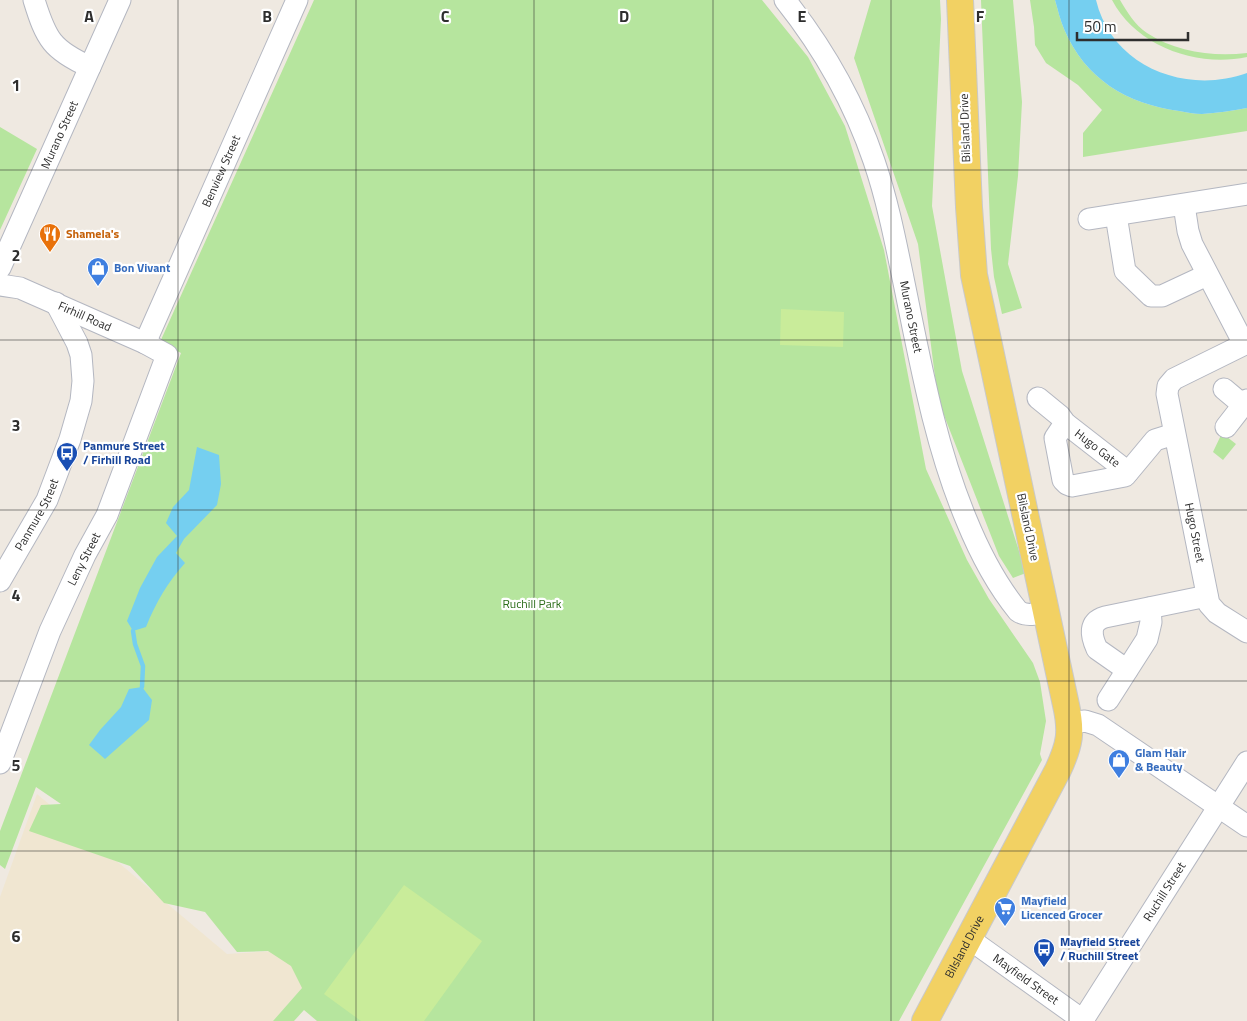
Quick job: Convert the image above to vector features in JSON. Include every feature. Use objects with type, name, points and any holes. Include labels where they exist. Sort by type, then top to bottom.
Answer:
[{"type":"main road","name":"Bilsland Drive","points":[[925,1021],[1058,770],[1069,743],[1070,723],[974,275],[969,207],[960,0]]},
{"type":"street","points":[[34,0],[41,22],[57,48],[90,67]]},
{"type":"street","name":"Murano Street","points":[[0,268],[120,0]]},
{"type":"street","name":"Benview Street","points":[[145,343],[297,0]]},
{"type":"street","name":"Murano Street","points":[[786,0],[836,75],[861,124],[875,162],[897,249],[933,422],[955,492],[970,528],[988,565],[1018,611],[1028,615],[1046,612]]},
{"type":"street","points":[[1089,219],[1247,194]]},
{"type":"street","points":[[1184,205],[1190,240],[1245,344]]},
{"type":"street","points":[[1116,215],[1125,271],[1151,296],[1162,296],[1207,275]]},
{"type":"street","name":"Firhill Road","points":[[0,285],[20,288],[56,303],[145,343],[167,355]]},
{"type":"street","name":"Panmure Street","points":[[0,581],[47,500],[70,439],[81,401],[83,381],[81,355],[77,343],[56,303]]},
{"type":"street","name":"Hugo Street","points":[[1245,344],[1171,382],[1167,394],[1209,604],[1214,610],[1247,632]]},
{"type":"street","name":"Leny Street","points":[[0,763],[50,631],[85,554],[107,515],[167,355]]},
{"type":"street","points":[[1224,389],[1245,403],[1226,427]]},
{"type":"street","name":"Hugo Gate","points":[[1038,398],[1060,416],[1065,423],[1128,472]]},
{"type":"street","name":"Hugo Gate","points":[[1065,423],[1057,433],[1055,442],[1062,476],[1067,484],[1076,486],[1122,477],[1172,424]]},
{"type":"street","points":[[1127,670],[1097,649],[1092,627],[1096,620],[1207,596]]},
{"type":"street","points":[[1108,700],[1147,639],[1151,622],[1150,608]]},
{"type":"street","points":[[1070,723],[1085,721],[1098,725],[1247,826]]},
{"type":"street","name":"Ruchill Street","points":[[1083,1021],[1247,762]]},
{"type":"street","name":"Mayfield Street","points":[[968,938],[1083,1021]]},
{"type":"shaded area","points":[[37,794],[227,954],[309,949],[302,988],[273,1021],[0,1021],[0,897]]},
{"type":"green space","name":"Ruchill Park","points":[[314,0],[762,0],[808,57],[845,126],[884,250],[926,469],[967,560],[989,599],[1033,663],[1040,682],[1046,721],[1040,754],[1042,760],[899,1021],[317,1021],[304,1010],[294,1021],[273,1021],[302,988],[291,966],[268,951],[237,952],[205,912],[164,903],[130,866],[29,831],[41,805],[61,804],[36,787],[5,869],[0,865],[0,831],[181,353],[160,342]]},
{"type":"green space","points":[[871,0],[940,0],[941,19],[932,206],[962,371],[1026,573],[1013,578],[999,556],[938,400],[918,244],[854,58]]},
{"type":"green space","points":[[981,0],[1013,0],[1022,102],[1018,176],[1008,264],[1022,308],[1002,314],[994,277],[991,249]]},
{"type":"green space","points":[[1030,0],[1055,0],[1063,26],[1073,47],[1096,75],[1110,86],[1142,102],[1160,108],[1190,113],[1208,114],[1247,108],[1247,131],[1083,157],[1083,133],[1102,110],[1078,85],[1046,63],[1035,45]]},
{"type":"green space","points":[[1112,0],[1120,0],[1143,30],[1170,45],[1195,52],[1247,53],[1247,57],[1228,60],[1208,59],[1170,50],[1136,30]]},
{"type":"green space","points":[[0,127],[37,149],[0,230]]},
{"type":"green space","points":[[781,309],[844,312],[843,347],[780,345]]},
{"type":"green space","points":[[1222,433],[1236,444],[1223,460],[1213,452]]},
{"type":"green space","points":[[404,885],[482,941],[424,1021],[361,1021],[324,994]]},
{"type":"water","points":[[1055,0],[1096,0],[1105,23],[1118,43],[1135,58],[1155,70],[1177,77],[1200,80],[1224,79],[1247,73],[1247,108],[1196,114],[1160,108],[1125,95],[1096,75],[1084,62],[1073,47],[1064,29]]},
{"type":"water","points":[[197,447],[219,455],[221,484],[217,505],[184,539],[176,553],[185,563],[163,593],[146,627],[133,631],[127,621],[140,588],[157,557],[177,536],[166,523],[173,507],[189,490]]},
{"type":"water","points":[[142,687],[152,700],[149,720],[105,759],[89,745],[121,707],[129,689]]},
{"type":"waterway","points":[[133,631],[135,644],[143,666],[142,687]]},
{"type":"place","name":"Shamela's","points":[[50,253]]},
{"type":"place","name":"Bon Vivant","points":[[98,287]]},
{"type":"place","name":"Panmure Street / Firhill Road","points":[[67,472]]},
{"type":"place","name":"Glam Hair & Beauty","points":[[1119,779]]},
{"type":"place","name":"Mayfield Licenced Grocer","points":[[1005,927]]},
{"type":"place","name":"Mayfield Street / Ruchill Street","points":[[1044,968]]}]
